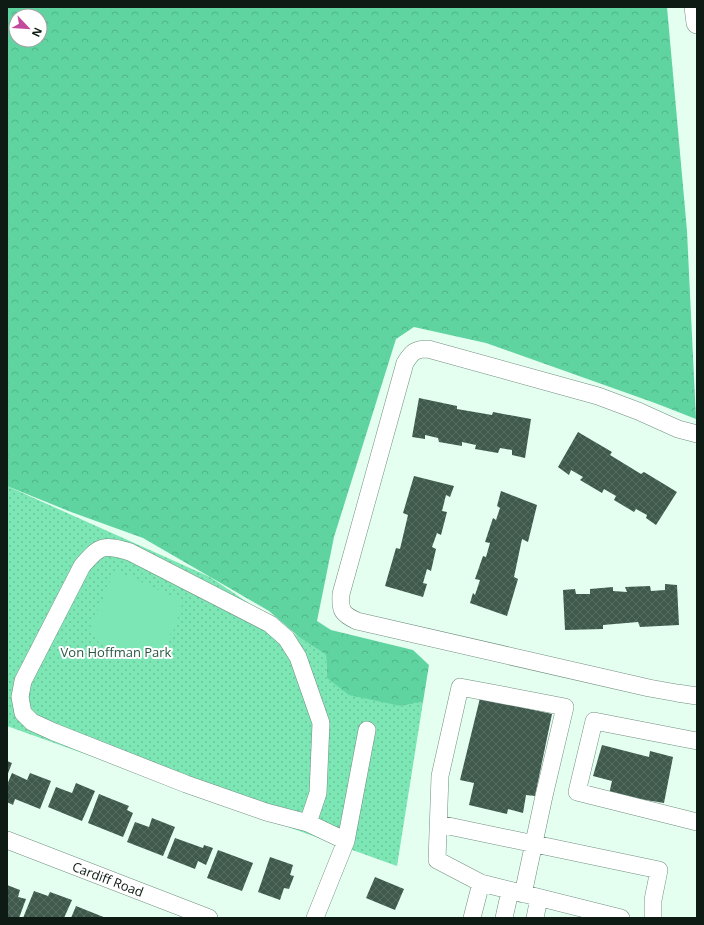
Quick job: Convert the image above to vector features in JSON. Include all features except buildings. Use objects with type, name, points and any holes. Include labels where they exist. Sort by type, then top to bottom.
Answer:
[{"type":"main road","points":[[696,7],[697,23]]},
{"type":"street","points":[[697,434],[678,429],[632,408],[598,396],[428,349],[414,351],[405,363],[341,594],[340,604],[342,612],[357,621],[649,688],[697,696]]},
{"type":"street","points":[[308,823],[318,793],[321,723],[298,657],[286,638],[270,624],[130,552],[116,548],[103,547],[93,553],[82,566],[23,681],[20,697],[22,713],[32,722],[54,732],[186,784],[266,812],[308,823],[346,841]]},
{"type":"street","points":[[504,918],[524,894],[565,707],[460,687],[440,776],[438,860],[481,883],[524,894],[622,918]]},
{"type":"street","points":[[697,741],[594,721],[577,792],[697,822]]},
{"type":"street","points":[[315,918],[346,841],[367,730]]},
{"type":"street","points":[[439,824],[659,870],[653,900],[653,918]]},
{"type":"street","name":"Cardiff Road","points":[[7,840],[209,918]]},
{"type":"street","points":[[472,918],[481,883]]},
{"type":"street","points":[[524,894],[534,918]]},
{"type":"green space","points":[[7,7],[667,7],[687,231],[696,419],[486,343],[414,327],[396,339],[334,537],[317,621],[331,630],[413,650],[429,665],[423,702],[401,706],[349,695],[327,678],[326,655],[299,637],[269,611],[143,538],[71,512],[7,486]]},
{"type":"green space","name":"Von Hoffman Park","points":[[7,486],[210,577],[326,655],[327,678],[401,706],[423,702],[397,866],[7,726]]},
{"type":"green space","points":[[115,570],[183,601],[174,630],[159,648],[140,656],[120,656],[100,644],[89,630]]}]
